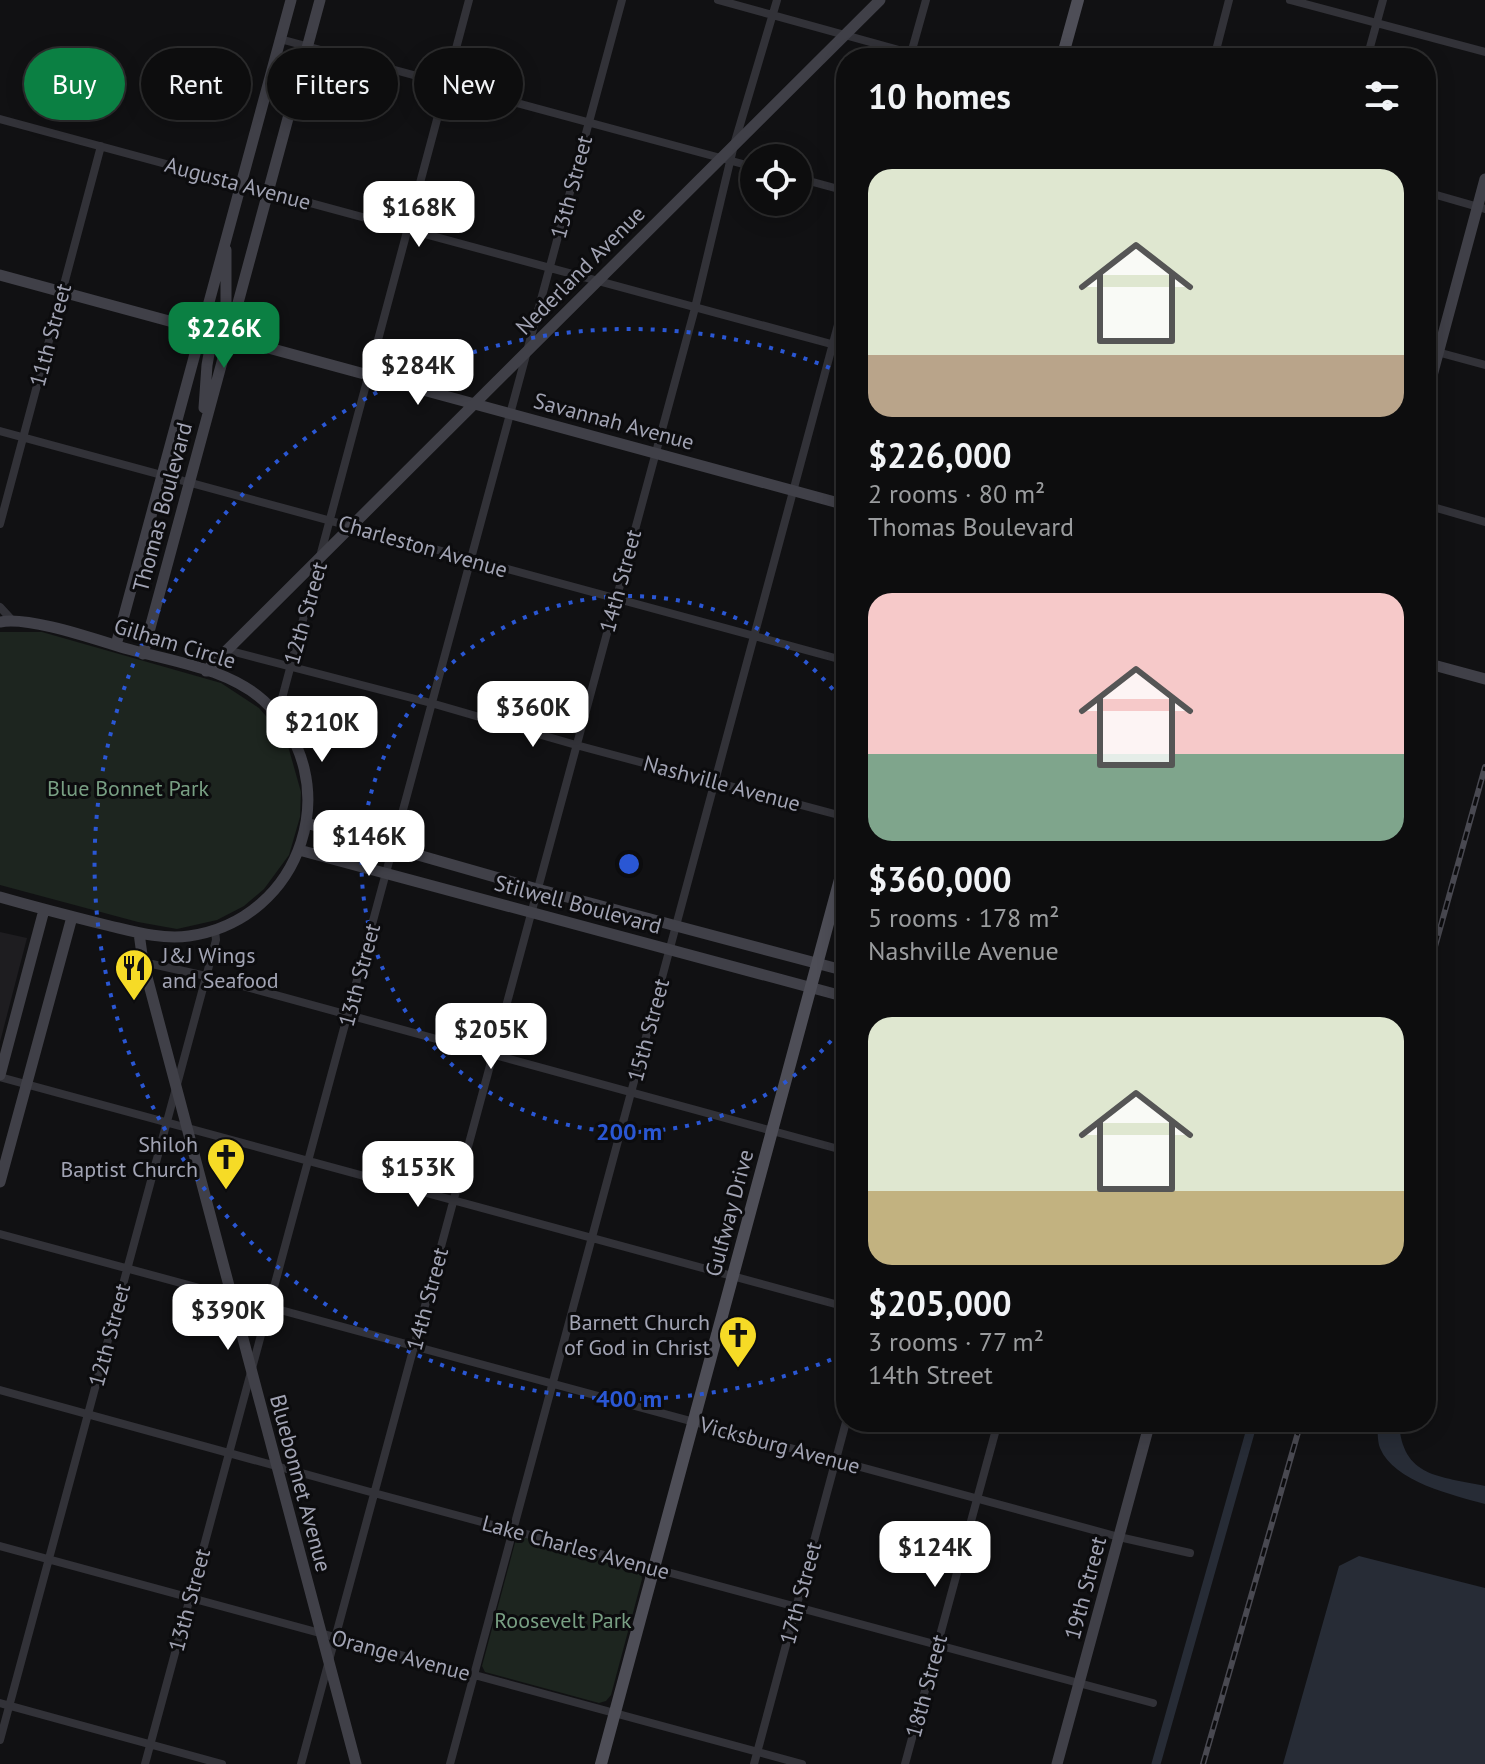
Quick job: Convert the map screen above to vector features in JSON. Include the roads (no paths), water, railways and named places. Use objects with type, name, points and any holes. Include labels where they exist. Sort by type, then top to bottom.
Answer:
[{"type":"main road","points":[[1065,48],[1078,0]]},
{"type":"main road","name":"Gulfway Drive","points":[[601,1764],[836,894]]},
{"type":"street","name":"Thomas Boulevard","points":[[116,645],[291,0]]},
{"type":"street","name":"Thomas Boulevard","points":[[143,654],[320,0]]},
{"type":"street","name":"12th Street","points":[[456,48],[469,0]]},
{"type":"street","name":"13th Street","points":[[145,1764],[622,0]]},
{"type":"street","points":[[718,0],[885,48]]},
{"type":"street","points":[[734,145],[777,0]]},
{"type":"street","name":"Nederland Avenue","points":[[206,671],[598,279],[726,159],[734,145],[880,0]]},
{"type":"street","points":[[913,48],[926,0]]},
{"type":"street","points":[[1217,48],[1229,0]]},
{"type":"street","points":[[1290,0],[1485,52]]},
{"type":"street","points":[[1370,48],[1383,0]]},
{"type":"street","points":[[280,39],[414,75]]},
{"type":"street","points":[[523,104],[740,163]]},
{"type":"street","name":"Augusta Avenue","points":[[0,119],[836,345]]},
{"type":"street","name":"12th Street","points":[[277,717],[437,120]]},
{"type":"street","name":"11th Street","points":[[0,524],[101,146]]},
{"type":"street","name":"14th Street","points":[[301,1764],[695,308],[726,159]]},
{"type":"street","points":[[1436,339],[1481,208],[1485,179]]},
{"type":"street","points":[[812,182],[836,188]]},
{"type":"street","points":[[1436,195],[1481,208]]},
{"type":"street","points":[[226,241],[227,281],[222,325],[229,337]]},
{"type":"street","name":"Savannah Avenue","points":[[0,275],[836,502]]},
{"type":"street","points":[[202,330],[211,343],[205,425]]},
{"type":"street","name":"15th Street","points":[[450,1764],[836,333]]},
{"type":"street","points":[[1436,352],[1485,365]]},
{"type":"street","name":"Charleston Avenue","points":[[0,431],[836,658]]},
{"type":"street","points":[[1436,508],[1485,522]]},
{"type":"street","points":[[0,607],[6,621]]},
{"type":"street","name":"Gilham Circle","points":[[0,897],[164,937],[187,937],[215,930],[246,916],[270,896],[293,866],[306,823],[309,796],[306,770],[291,735],[252,691],[235,681],[116,645],[6,621]]},
{"type":"street","name":"Nashville Avenue","points":[[227,650],[836,814]]},
{"type":"street","points":[[1436,666],[1485,679]]},
{"type":"street","name":"Stilwell Boulevard","points":[[306,823],[537,889],[836,968]]},
{"type":"street","name":"Stilwell Boulevard","points":[[299,850],[836,994]]},
{"type":"street","points":[[44,910],[0,1076],[836,1304]]},
{"type":"street","points":[[0,1182],[72,917]]},
{"type":"street","name":"12th Street","points":[[0,1740],[5,1704],[49,1560],[216,940],[215,930]]},
{"type":"street","name":"Bluebonnet Avenue","points":[[139,933],[143,962],[186,1128],[356,1764]]},
{"type":"street","points":[[143,962],[206,976],[836,1148]]},
{"type":"street","name":"Vicksburg Avenue","points":[[0,1234],[1119,1537],[1190,1553]]},
{"type":"street","name":"Lake Charles Avenue","points":[[0,1390],[1153,1703]]},
{"type":"street","name":"17th Street","points":[[754,1764],[843,1432]]},
{"type":"street","name":"18th Street","points":[[905,1764],[995,1432]]},
{"type":"street","name":"19th Street","points":[[1057,1764],[1147,1432]]},
{"type":"street","name":"Orange Avenue","points":[[0,1546],[802,1764]]},
{"type":"street","points":[[5,1704],[222,1764]]},
{"type":"waterway","points":[[1156,1764],[1250,1432]]},
{"type":"railway","points":[[1436,943],[1485,767]]},
{"type":"railway","points":[[1203,1764],[1298,1432]]},
{"type":"place","name":"J&J Wings and Seafood","points":[[134,1002]]},
{"type":"place","name":"Shiloh Baptist Church","points":[[226,1191]]},
{"type":"place","name":"Barnett Church of God in Christ","points":[[738,1369]]},
{"type":"park label","name":"Blue Bonnet Park","points":[[128,788]]},
{"type":"park label","name":"Roosevelt Park","points":[[563,1620]]}]
